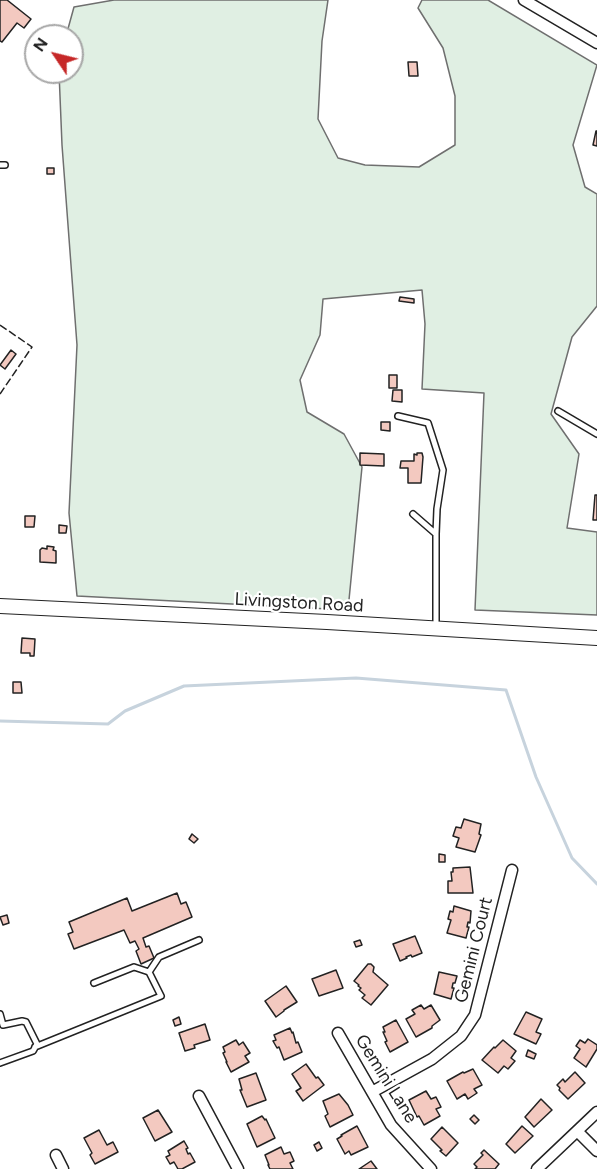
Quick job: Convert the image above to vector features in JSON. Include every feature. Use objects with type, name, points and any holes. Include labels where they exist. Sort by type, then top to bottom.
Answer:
[{"type":"main road","name":"Livingston Road","points":[[0,606],[597,638]]},
{"type":"street","points":[[525,0],[597,43]]},
{"type":"street","name":"Gemini Court","points":[[372,1092],[432,1059],[461,1036],[475,1015],[512,870]]},
{"type":"street","name":"Gemini Lane","points":[[338,1033],[391,1125],[431,1169]]},
{"type":"street","points":[[199,1096],[238,1169]]},
{"type":"street","points":[[537,1169],[597,1112]]},
{"type":"street","points":[[578,1131],[597,1151]]},
{"type":"street","points":[[56,1155],[63,1169]]},
{"type":"lane","points":[[558,411],[597,434]]},
{"type":"lane","points":[[398,416],[428,423],[443,470],[437,509],[435,628]]},
{"type":"lane","points":[[413,514],[436,534]]},
{"type":"lane","points":[[149,972],[159,957],[199,940]]},
{"type":"lane","points":[[35,1047],[161,996],[149,972],[134,967],[94,983]]},
{"type":"lane","points":[[0,1014],[1,1026],[26,1022],[37,1044],[33,1051],[0,1063]]},
{"type":"green space","points":[[114,0],[328,0],[322,41],[318,119],[338,158],[365,165],[419,167],[455,145],[455,96],[443,48],[418,8],[422,0],[488,0],[597,65],[573,145],[585,187],[597,194],[597,306],[572,337],[551,414],[579,454],[567,528],[597,532],[597,615],[475,610],[484,393],[422,389],[425,324],[422,290],[323,299],[320,335],[300,380],[307,412],[344,434],[362,467],[348,610],[77,596],[69,513],[77,345],[59,84],[84,84],[84,24],[69,24],[74,7]]},
{"type":"building","points":[[0,0],[7,0],[31,19],[27,24],[24,24],[24,28],[17,23],[2,42],[0,41]]},
{"type":"building","points":[[408,62],[417,62],[418,76],[409,76]]},
{"type":"building","points":[[597,131],[597,146],[593,145]]},
{"type":"building","points":[[47,168],[54,168],[54,174],[47,174]]},
{"type":"building","points":[[400,297],[414,299],[414,303],[399,301]]},
{"type":"building","points":[[11,350],[16,354],[5,369],[0,365]]},
{"type":"building","points":[[389,375],[397,375],[397,388],[389,388]]},
{"type":"building","points":[[393,390],[402,390],[402,402],[392,401]]},
{"type":"building","points":[[381,422],[390,422],[390,431],[381,430]]},
{"type":"building","points":[[360,453],[384,454],[384,466],[360,465]]},
{"type":"building","points":[[417,453],[422,453],[423,457],[421,483],[408,483],[408,468],[400,468],[401,461],[414,461],[414,454],[417,455]]},
{"type":"building","points":[[595,495],[597,495],[597,520],[593,520]]},
{"type":"building","points":[[25,516],[35,516],[34,527],[25,527]]},
{"type":"building","points":[[59,525],[67,526],[66,533],[59,533]]},
{"type":"building","points":[[47,546],[54,547],[56,563],[40,562],[40,550],[47,549]]},
{"type":"building","points":[[22,638],[35,639],[34,656],[30,656],[30,653],[21,653]]},
{"type":"building","points":[[13,682],[21,682],[22,693],[13,693]]},
{"type":"building","points":[[464,819],[481,824],[479,834],[481,835],[475,852],[456,847],[459,838],[453,836],[456,827],[461,828]]},
{"type":"building","points":[[192,834],[198,839],[194,843],[189,839]]},
{"type":"building","points":[[439,854],[445,855],[445,862],[439,862]]},
{"type":"building","points":[[470,867],[473,893],[448,893],[448,881],[452,881],[453,868]]},
{"type":"building","points":[[177,893],[181,904],[186,902],[192,917],[143,938],[154,958],[141,964],[136,951],[139,949],[135,941],[130,943],[124,930],[74,949],[68,934],[73,932],[69,922],[127,898],[132,911]]},
{"type":"building","points":[[454,906],[471,911],[466,938],[447,933],[451,920],[448,919],[450,911],[453,912]]},
{"type":"building","points":[[7,915],[9,923],[3,925],[0,917]]},
{"type":"building","points":[[415,936],[422,953],[412,957],[411,955],[400,961],[393,944]]},
{"type":"building","points":[[360,940],[362,945],[356,947],[354,942]]},
{"type":"building","points":[[368,964],[374,967],[373,972],[388,985],[371,1005],[362,998],[365,995],[354,981]]},
{"type":"building","points":[[336,970],[343,988],[319,996],[312,979]]},
{"type":"building","points":[[439,972],[457,976],[453,983],[451,999],[434,994]]},
{"type":"building","points":[[286,986],[297,1002],[276,1017],[265,1001]]},
{"type":"building","points":[[421,1005],[424,1009],[431,1005],[440,1020],[432,1028],[416,1037],[406,1019],[415,1014],[412,1010]]},
{"type":"building","points":[[526,1012],[542,1019],[536,1032],[541,1034],[536,1044],[514,1034]]},
{"type":"building","points":[[179,1017],[181,1024],[175,1026],[173,1020]]},
{"type":"building","points":[[396,1020],[408,1042],[390,1052],[385,1042],[387,1041],[383,1027]]},
{"type":"building","points":[[205,1024],[210,1040],[194,1045],[195,1048],[185,1051],[179,1033]]},
{"type":"building","points":[[290,1028],[302,1052],[284,1060],[279,1047],[277,1048],[273,1041],[276,1040],[274,1035]]},
{"type":"building","points":[[588,1039],[597,1045],[597,1049],[586,1067],[574,1058],[580,1049],[576,1046],[580,1040],[585,1043]]},
{"type":"building","points":[[236,1040],[239,1045],[243,1042],[250,1053],[245,1056],[249,1062],[231,1072],[223,1053],[225,1052],[223,1047]]},
{"type":"building","points":[[503,1040],[516,1051],[511,1058],[515,1061],[508,1069],[504,1066],[498,1073],[482,1060]]},
{"type":"building","points":[[528,1050],[536,1054],[534,1059],[526,1056]]},
{"type":"building","points":[[306,1064],[324,1085],[303,1101],[296,1091],[301,1088],[292,1074]]},
{"type":"building","points":[[473,1069],[482,1085],[474,1089],[477,1093],[468,1099],[465,1094],[457,1099],[447,1081]]},
{"type":"building","points":[[575,1072],[585,1083],[568,1099],[557,1085],[563,1079],[565,1082]]},
{"type":"building","points":[[256,1073],[266,1100],[247,1107],[240,1090],[242,1090],[239,1079]]},
{"type":"building","points":[[426,1091],[431,1099],[436,1097],[441,1107],[436,1109],[440,1116],[424,1125],[419,1116],[417,1117],[409,1100]]},
{"type":"building","points":[[339,1094],[353,1115],[330,1127],[325,1116],[328,1114],[323,1101]]},
{"type":"building","points":[[541,1099],[552,1110],[534,1127],[525,1117]]},
{"type":"building","points":[[158,1110],[172,1132],[155,1141],[143,1118]]},
{"type":"building","points":[[474,1115],[479,1120],[475,1124],[470,1119]]},
{"type":"building","points":[[262,1116],[266,1119],[275,1138],[257,1147],[247,1124]]},
{"type":"building","points":[[357,1126],[368,1147],[351,1155],[349,1151],[345,1154],[337,1139]]},
{"type":"building","points":[[522,1126],[533,1136],[515,1153],[506,1144]]},
{"type":"building","points":[[442,1127],[458,1143],[446,1156],[431,1139]]},
{"type":"building","points":[[99,1130],[107,1145],[113,1142],[118,1152],[95,1164],[84,1138]]},
{"type":"building","points":[[184,1141],[188,1154],[190,1153],[195,1162],[178,1169],[174,1162],[170,1164],[166,1157],[170,1155],[168,1151]]},
{"type":"building","points":[[319,1142],[322,1148],[317,1151],[314,1145]]},
{"type":"building","points":[[281,1147],[284,1154],[290,1152],[294,1161],[290,1163],[293,1169],[270,1169],[265,1155]]},
{"type":"building","points":[[484,1150],[499,1164],[495,1169],[475,1169],[477,1167],[474,1164],[483,1155],[481,1153]]},
{"type":"building","points":[[371,1161],[377,1169],[359,1169]]},
{"type":"waterway","points":[[0,721],[108,724],[125,711],[184,686],[356,678],[506,690],[536,777],[572,858],[597,884]]},
{"type":"fence","points":[[0,325],[32,347],[0,394]]}]
